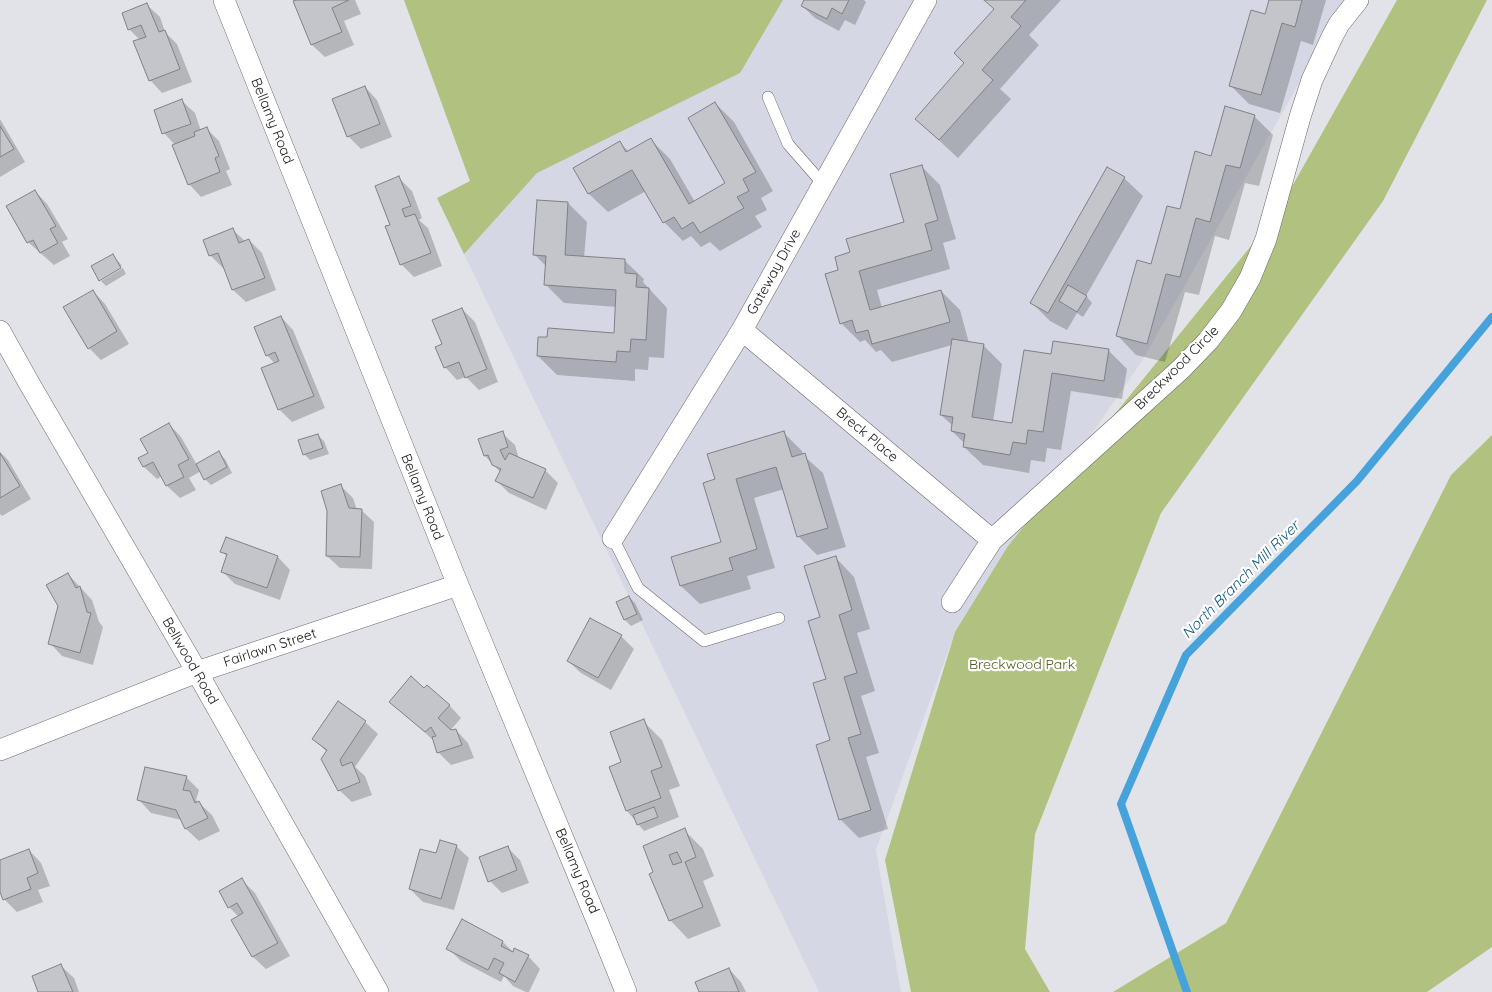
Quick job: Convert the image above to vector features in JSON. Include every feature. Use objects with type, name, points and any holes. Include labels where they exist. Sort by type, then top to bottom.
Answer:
[{"type":"street","name":"Bellamy Road","points":[[224,0],[458,586],[626,992]]},
{"type":"street","name":"Gateway Drive","points":[[613,538],[742,330],[926,0]]},
{"type":"street","name":"Breckwood Circle","points":[[952,602],[992,540],[1181,369],[1208,341],[1231,311],[1250,278],[1266,239],[1300,117],[1315,72],[1339,24],[1358,0]]},
{"type":"street","name":"Breck Place","points":[[742,330],[992,540]]},
{"type":"street","name":"Bellwood Road","points":[[0,331],[197,672],[378,992]]},
{"type":"street","name":"Fairlawn Street","points":[[0,750],[197,672],[458,586]]},
{"type":"lane","points":[[768,97],[788,144],[823,184]]},
{"type":"lane","points":[[613,538],[638,588],[704,641],[779,618]]},
{"type":"shaded area","points":[[404,0],[1346,0],[1142,361],[955,632],[876,850],[901,992],[819,992],[437,198],[470,181]]},
{"type":"green space","points":[[404,0],[783,0],[740,73],[537,173],[464,254],[437,198],[470,181]]},
{"type":"green space","name":"Breckwood Park","points":[[1397,0],[1487,0],[1383,201],[1161,513],[1035,834],[1025,949],[1050,992],[911,992],[885,860],[955,632],[1008,546],[1276,215]]},
{"type":"green space","points":[[1492,435],[1492,947],[1427,992],[1113,992],[1226,923],[1451,475]]},
{"type":"building","points":[[349,0],[332,8],[342,32],[311,45],[293,1]]},
{"type":"building","points":[[804,0],[849,0],[842,14],[832,8],[827,19],[801,6]]},
{"type":"building","points":[[984,0],[1026,0],[1011,17],[1021,26],[982,70],[993,80],[939,140],[915,119],[964,63],[954,53],[994,9]]},
{"type":"building","points":[[1269,0],[1302,0],[1295,27],[1282,23],[1261,95],[1229,86],[1251,10],[1265,14]]},
{"type":"building","points":[[147,3],[159,32],[165,30],[180,69],[149,81],[133,41],[146,37],[141,25],[128,30],[122,13]]},
{"type":"building","points":[[365,86],[380,124],[347,137],[332,99]]},
{"type":"building","points":[[182,99],[191,124],[162,134],[154,110]]},
{"type":"building","points":[[715,102],[756,172],[743,179],[749,191],[737,197],[744,208],[700,233],[693,222],[682,229],[674,217],[663,223],[632,170],[588,194],[573,168],[620,141],[626,152],[651,138],[689,204],[725,183],[688,118]]},
{"type":"building","points":[[1225,106],[1255,115],[1240,168],[1226,165],[1210,222],[1196,218],[1180,277],[1166,274],[1147,344],[1116,336],[1137,260],[1151,264],[1167,206],[1180,209],[1195,151],[1211,156]]},
{"type":"building","points":[[0,126],[14,149],[0,157]]},
{"type":"building","points":[[207,127],[219,156],[215,158],[220,172],[188,185],[172,145],[195,136],[194,132]]},
{"type":"building","points":[[922,165],[938,220],[925,224],[932,250],[859,271],[870,310],[941,290],[950,322],[872,344],[868,330],[856,333],[852,320],[840,324],[825,274],[838,270],[835,257],[850,252],[846,239],[904,222],[890,174]]},
{"type":"building","points":[[1107,167],[1125,177],[1048,313],[1030,303]]},
{"type":"building","points":[[399,176],[411,206],[402,209],[405,217],[415,214],[431,253],[400,265],[385,226],[390,225],[375,186]]},
{"type":"building","points":[[35,190],[56,226],[50,229],[58,243],[40,253],[33,240],[27,243],[6,206]]},
{"type":"building","points":[[537,200],[568,202],[565,255],[625,259],[625,273],[637,274],[636,287],[649,288],[646,340],[631,339],[630,352],[617,351],[616,362],[537,356],[538,337],[547,337],[548,328],[614,333],[616,290],[544,285],[546,256],[533,255]]},
{"type":"building","points":[[233,228],[239,243],[249,239],[265,278],[232,290],[218,253],[209,256],[203,240]]},
{"type":"building","points":[[113,254],[121,268],[99,281],[91,266]]},
{"type":"building","points":[[1068,285],[1087,296],[1077,312],[1059,301]]},
{"type":"building","points":[[93,290],[117,331],[88,349],[63,307]]},
{"type":"building","points":[[462,308],[487,369],[465,378],[459,362],[444,368],[435,347],[442,344],[432,320]]},
{"type":"building","points":[[281,316],[314,396],[278,410],[261,368],[279,361],[275,352],[266,356],[254,327]]},
{"type":"building","points":[[952,339],[984,344],[972,417],[1012,423],[1024,350],[1051,354],[1053,341],[1109,349],[1104,381],[1052,373],[1043,432],[1028,430],[1026,444],[1013,442],[1010,455],[963,447],[965,434],[951,431],[953,417],[940,415]]},
{"type":"building","points":[[169,423],[189,459],[178,465],[184,477],[166,486],[153,462],[143,467],[138,458],[148,453],[140,439]]},
{"type":"building","points":[[503,431],[508,447],[500,450],[505,460],[509,453],[546,469],[533,498],[495,481],[501,469],[492,465],[488,455],[484,456],[478,439]]},
{"type":"building","points":[[784,431],[792,457],[805,453],[828,528],[797,537],[776,467],[736,479],[757,549],[729,558],[733,570],[680,586],[671,557],[721,542],[703,483],[715,479],[707,454]]},
{"type":"building","points":[[318,434],[323,448],[303,455],[298,440]]},
{"type":"building","points":[[219,451],[227,467],[204,480],[196,464]]},
{"type":"building","points":[[0,453],[20,486],[0,498]]},
{"type":"building","points":[[341,484],[349,508],[362,509],[360,557],[326,556],[327,511],[321,491]]},
{"type":"building","points":[[226,537],[278,556],[267,588],[221,572],[227,554],[220,552]]},
{"type":"building","points":[[836,556],[852,610],[839,615],[857,673],[844,677],[861,734],[848,738],[871,810],[839,820],[816,745],[830,740],[813,683],[826,679],[808,621],[820,617],[804,566]]},
{"type":"building","points":[[68,573],[76,588],[80,586],[87,612],[91,613],[80,653],[48,644],[58,606],[46,585]]},
{"type":"building","points":[[629,596],[637,614],[624,620],[616,602]]},
{"type":"building","points":[[590,618],[622,635],[598,678],[567,661]]},
{"type":"building","points":[[411,676],[424,688],[427,685],[450,705],[438,718],[451,730],[456,729],[462,745],[437,753],[432,737],[436,736],[431,727],[425,732],[389,702]]},
{"type":"building","points":[[338,701],[366,721],[340,760],[342,766],[352,762],[360,782],[338,791],[321,759],[327,750],[312,739]]},
{"type":"building","points":[[644,719],[662,767],[651,771],[661,798],[626,811],[609,767],[621,762],[610,732]]},
{"type":"building","points":[[145,767],[187,776],[183,790],[190,791],[195,803],[199,801],[208,818],[185,829],[176,810],[137,800]]},
{"type":"building","points":[[654,807],[658,817],[637,825],[633,815]]},
{"type":"building","points":[[685,828],[696,857],[685,862],[703,907],[669,921],[649,874],[653,872],[643,846]],"holes":[[[677,852],[682,862],[673,865],[669,855]]]},
{"type":"building","points":[[440,840],[457,845],[441,899],[409,889],[420,849],[436,853]]},
{"type":"building","points":[[508,846],[517,870],[488,882],[479,857]]},
{"type":"building","points":[[29,849],[38,873],[27,878],[31,889],[3,900],[0,892],[0,860]]},
{"type":"building","points":[[242,878],[278,943],[252,957],[231,920],[243,913],[237,903],[228,908],[219,891]]},
{"type":"building","points":[[462,919],[503,941],[501,946],[513,952],[514,948],[529,955],[515,982],[499,973],[504,963],[494,958],[488,970],[446,949]]},
{"type":"building","points":[[61,964],[73,992],[38,992],[32,976]]},
{"type":"building","points":[[729,968],[739,992],[699,992],[695,982]]},
{"type":"waterway","name":"North Branch Mill River","points":[[1187,992],[1121,804],[1186,655],[1357,481],[1492,317]]}]
